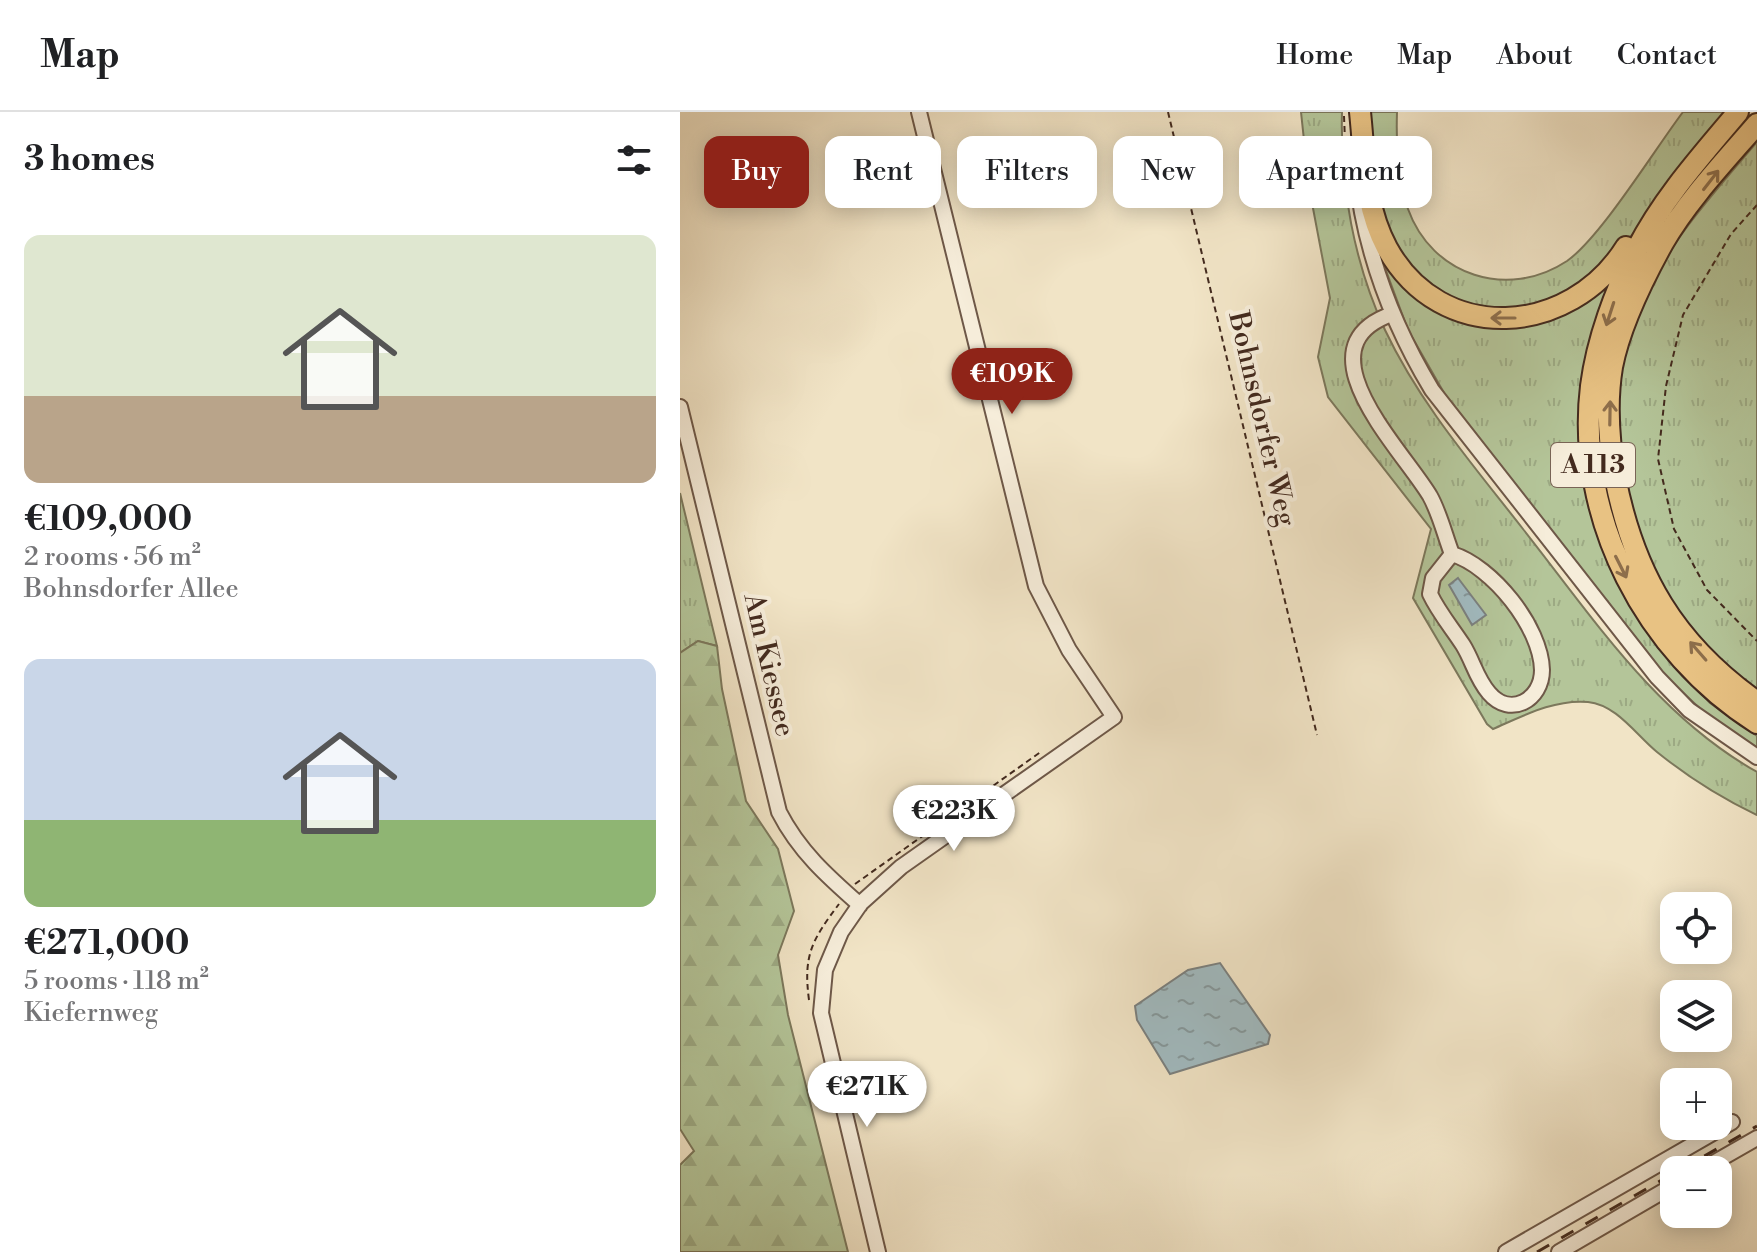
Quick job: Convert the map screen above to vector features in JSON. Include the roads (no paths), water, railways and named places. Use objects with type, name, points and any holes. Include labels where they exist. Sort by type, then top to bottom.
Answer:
[{"type":"highway","points":[[1357,112],[1369,204],[1388,249],[1407,276],[1430,296],[1463,312],[1510,319],[1546,313],[1580,295],[1614,266],[1660,201],[1688,173],[1738,112]]},
{"type":"highway","points":[[1756,124],[1664,240],[1640,288],[1612,367],[1609,423],[1613,462],[1626,521],[1654,594],[1706,661],[1757,702]]},
{"type":"highway","name":"A 113","points":[[1688,173],[1638,247],[1613,305],[1595,360],[1589,412],[1595,481],[1614,553],[1661,634],[1710,689],[1757,723]]},
{"type":"street","points":[[878,1252],[821,1013],[825,970],[841,932],[860,905],[901,867],[1114,717],[1069,650],[1036,586],[919,112]]},
{"type":"street","points":[[1357,112],[1355,161],[1360,206],[1371,256],[1392,314],[1413,358],[1457,424],[1642,659],[1689,710],[1757,757]]},
{"type":"street","points":[[1392,314],[1366,326],[1357,338],[1352,369],[1366,402],[1431,498],[1452,554],[1484,570],[1513,602],[1528,629],[1542,668],[1539,686],[1532,698],[1519,705],[1503,705],[1490,696],[1474,674],[1465,648],[1430,594],[1433,578],[1452,554]]},
{"type":"street","name":"Am Kiessee","points":[[680,407],[779,812],[793,839],[860,905]]},
{"type":"street","points":[[1726,1156],[1757,1138]]},
{"type":"street","points":[[1506,1252],[1701,1140]]},
{"type":"street","points":[[1559,1252],[1660,1193]]},
{"type":"water","points":[[1458,578],[1486,615],[1472,625],[1449,585]]},
{"type":"water","points":[[1220,963],[1270,1035],[1268,1044],[1170,1074],[1137,1020],[1135,1006],[1188,970]]},
{"type":"railway","points":[[1704,1156],[1757,1126]]},
{"type":"railway","points":[[1537,1252],[1660,1181]]}]
